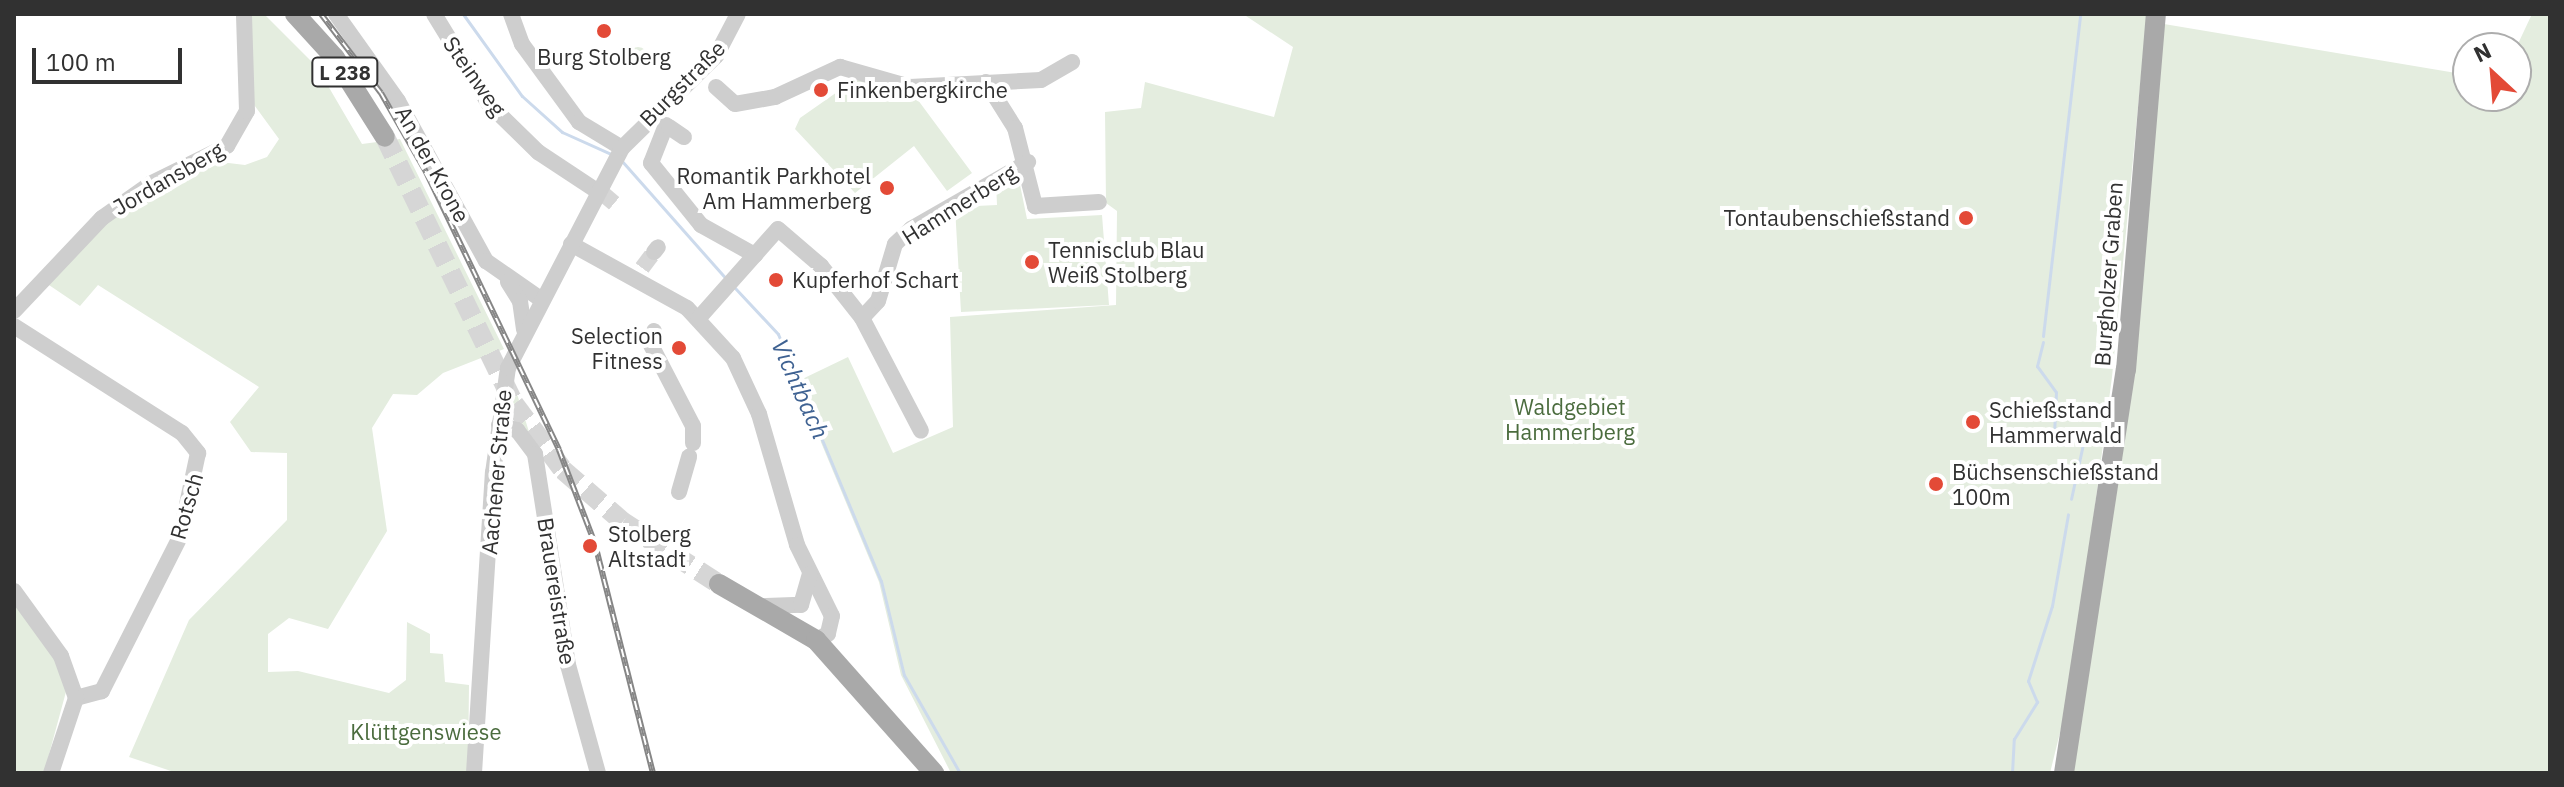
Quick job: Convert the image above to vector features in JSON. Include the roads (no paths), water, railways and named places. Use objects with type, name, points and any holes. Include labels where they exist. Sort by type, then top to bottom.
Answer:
[{"type":"main road","name":"L 238","points":[[295,14],[335,58],[385,137]]},
{"type":"main road","name":"Burgholzer Graben","points":[[2064,773],[2126,370],[2156,14]]},
{"type":"main road","points":[[719,584],[758,603],[816,640],[934,773]]},
{"type":"street","name":"Jordansberg","points":[[14,311],[102,218],[150,184],[227,146],[247,111],[244,14]]},
{"type":"street","name":"An der Krone","points":[[336,14],[398,101],[486,261],[507,280],[542,300]]},
{"type":"street","name":"Steinweg","points":[[434,14],[489,104],[538,152],[599,191]]},
{"type":"street","points":[[511,14],[522,44],[579,122],[617,155]]},
{"type":"street","name":"Burgstraße","points":[[599,191],[617,155],[661,120],[716,56],[738,14]]},
{"type":"street","points":[[716,87],[735,104],[756,101],[840,67],[910,87],[1041,80],[1072,62]]},
{"type":"street","points":[[986,82],[1028,162]]},
{"type":"street","points":[[684,137],[661,120],[651,163],[701,225],[755,255]]},
{"type":"street","name":"Hammerberg","points":[[862,318],[878,301],[895,244],[911,229],[1028,162],[1035,206],[1099,202]]},
{"type":"street","name":"Aachener Straße","points":[[474,773],[499,425],[505,380],[522,340],[599,191]]},
{"type":"street","points":[[698,319],[778,229],[821,266],[862,318],[921,431]]},
{"type":"street","points":[[571,244],[638,273],[698,319],[733,358],[759,414],[810,574],[825,604],[816,640]]},
{"type":"street","points":[[507,280],[525,318],[522,340]]},
{"type":"street","name":"Rotsch","points":[[14,326],[182,433],[198,453],[180,537],[102,691],[76,698]]},
{"type":"street","points":[[654,331],[651,345],[693,426],[691,449],[679,492]]},
{"type":"street","name":"Brauereistraße","points":[[499,425],[517,430],[535,454],[568,665],[598,773]]},
{"type":"street","points":[[758,603],[793,610],[805,602],[810,574]]},
{"type":"street","points":[[14,591],[61,656],[76,698],[51,773]]},
{"type":"waterway","name":"Vichtbach","points":[[463,14],[522,96],[562,132],[611,154]]},
{"type":"waterway","points":[[2043,336],[2080,14]]},
{"type":"waterway","name":"Vichtbach","points":[[621,160],[727,280]]},
{"type":"waterway","name":"Vichtbach","points":[[735,288],[778,334],[881,581],[904,675],[960,773]]},
{"type":"waterway","points":[[2043,342],[2037,366],[2056,392],[2054,434],[2079,436],[2083,444],[2071,499]]},
{"type":"waterway","points":[[2012,773],[2014,739],[2037,702],[2028,681],[2052,606],[2068,514]]},
{"type":"tunnel","points":[[385,137],[514,404],[563,470],[623,522],[719,584]]},
{"type":"tunnel","points":[[602,193],[614,203]]},
{"type":"tunnel","points":[[642,268],[654,252]]},
{"type":"railway","points":[[321,14],[381,93],[426,172],[559,450],[595,544],[653,773]]},
{"type":"place","name":"Burg Stolberg","points":[[604,31]]},
{"type":"place","name":"Finkenbergkirche","points":[[821,90]]},
{"type":"place","name":"Romantik Parkhotel Am Hammerberg","points":[[887,188]]},
{"type":"place","name":"Tontaubenschießstand","points":[[1966,218]]},
{"type":"place","name":"Tennisclub Blau Weiß Stolberg","points":[[1032,262]]},
{"type":"place","name":"Kupferhof Schart","points":[[776,280]]},
{"type":"place","name":"Selection Fitness","points":[[679,348]]},
{"type":"place","name":"Schießstand Hammerwald","points":[[1973,422]]},
{"type":"place","name":"Büchsenschießstand 100m","points":[[1936,484]]},
{"type":"place","name":"Stolberg Altstadt","points":[[590,546]]},
{"type":"park label","name":"Waldgebiet Hammerberg","points":[[1570,418]]},
{"type":"park label","name":"Klüttgenswiese","points":[[426,732]]}]
